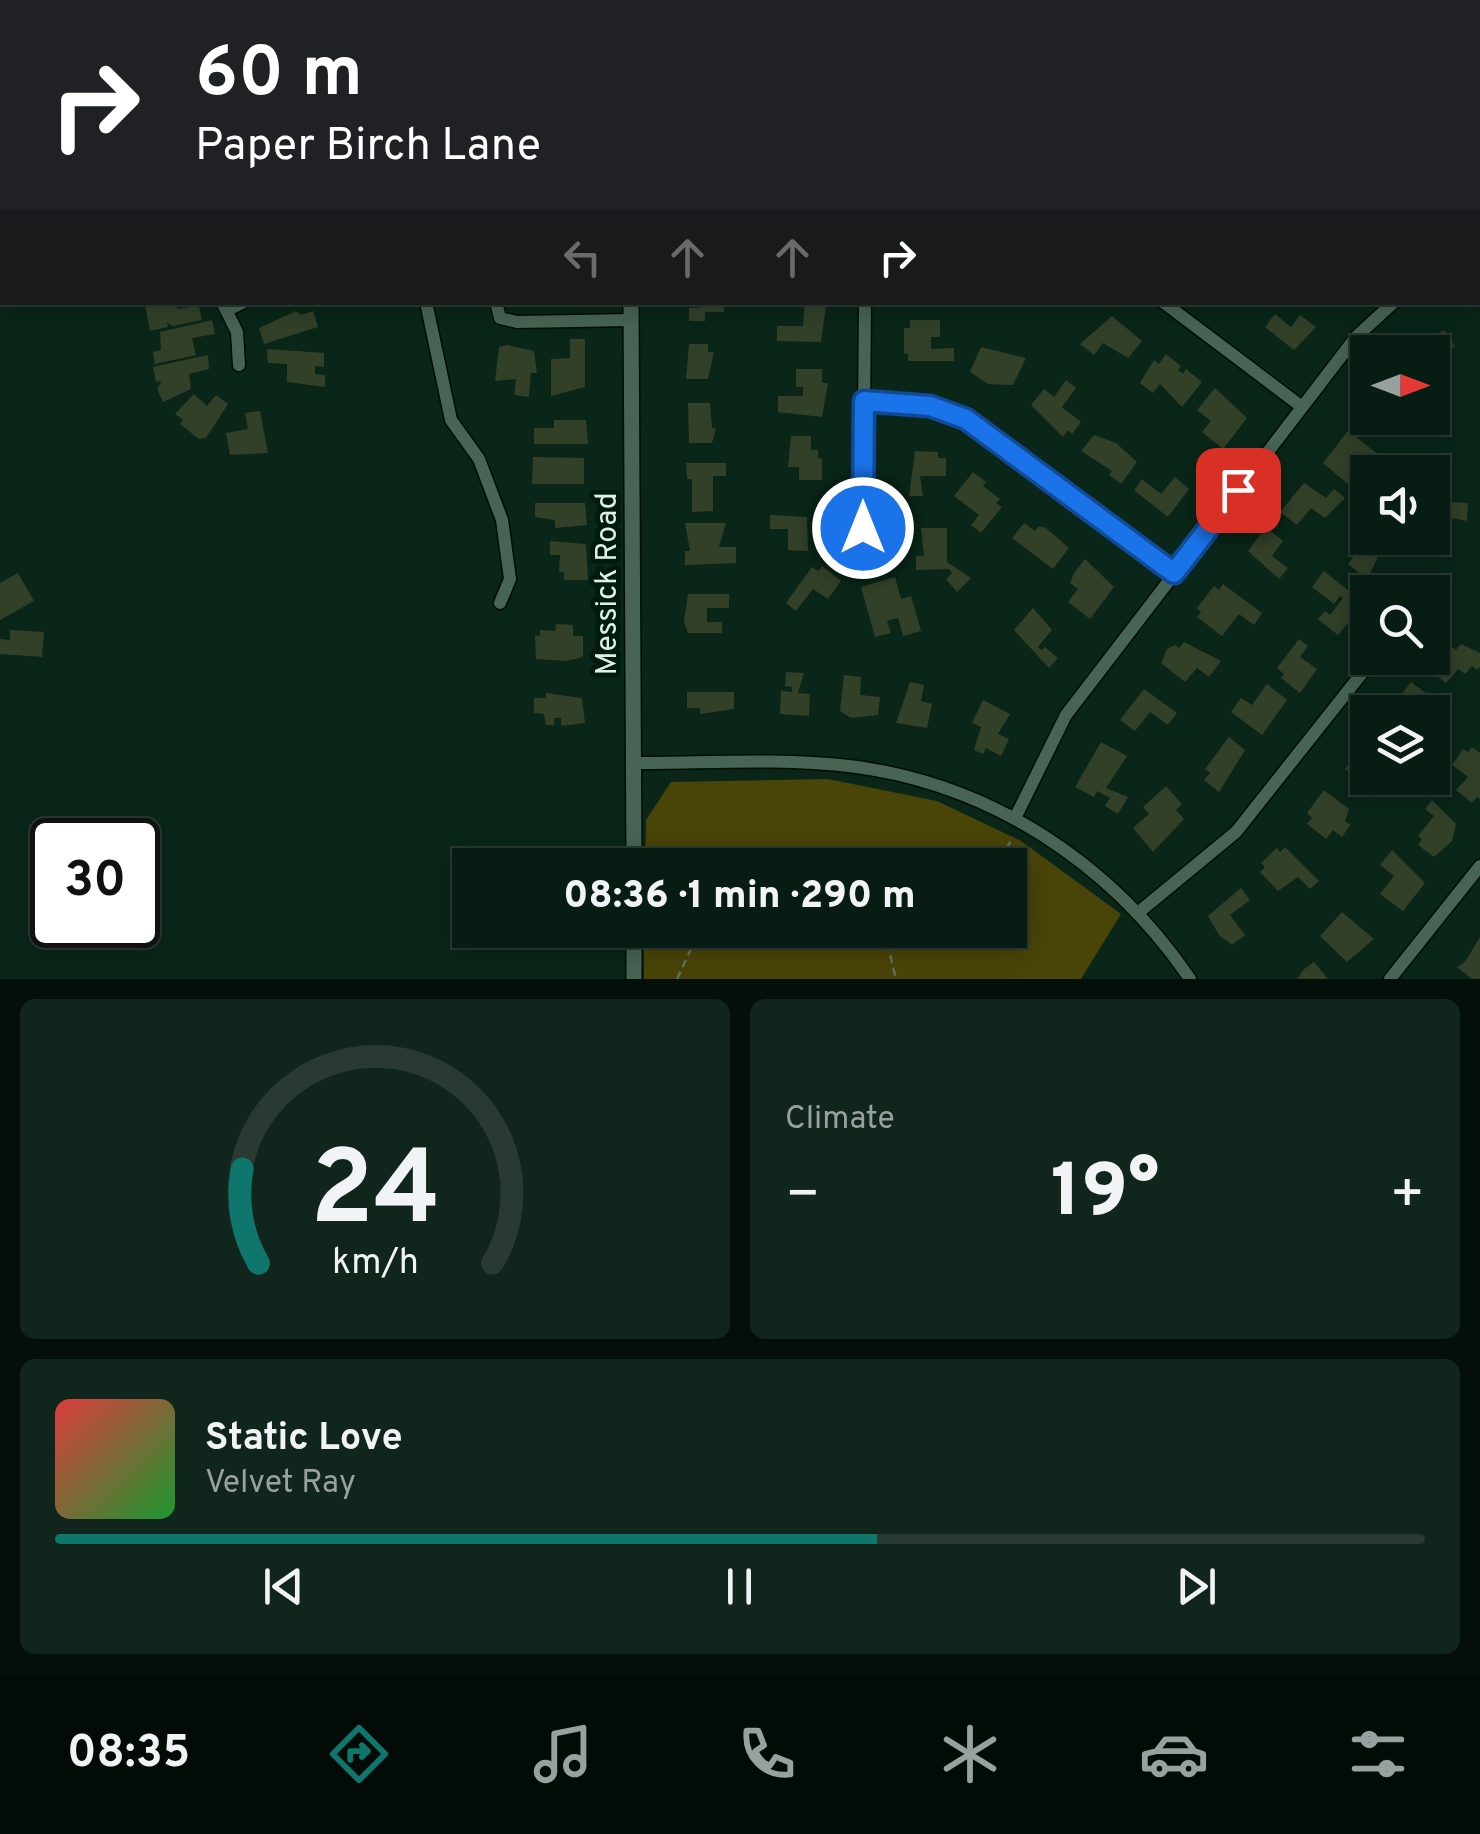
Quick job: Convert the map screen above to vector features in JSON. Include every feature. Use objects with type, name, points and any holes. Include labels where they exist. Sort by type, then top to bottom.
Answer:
[{"type":"street","points":[[427,305],[451,420],[480,459],[502,520],[510,579],[500,602]]},
{"type":"street","points":[[497,305],[500,318],[517,322],[631,320]]},
{"type":"street","name":"Messick Road","points":[[631,305],[634,848]]},
{"type":"street","points":[[863,528],[865,305]]},
{"type":"street","points":[[1167,305],[1302,407]]},
{"type":"street","points":[[1016,818],[1066,716],[1356,337],[1391,305]]},
{"type":"street","points":[[225,306],[241,347],[239,365]]},
{"type":"street","points":[[864,401],[930,406],[966,419],[1174,573]]},
{"type":"street","points":[[1139,912],[1236,832],[1361,675]]},
{"type":"street","points":[[635,763],[851,766],[922,782],[1016,818],[1096,871],[1139,912],[1190,979]]},
{"type":"street","points":[[1390,979],[1480,866]]},
{"type":"street","points":[[634,948],[634,979]]},
{"type":"path","points":[[1007,848],[1011,840]]},
{"type":"path","points":[[677,979],[692,948]]},
{"type":"path","points":[[888,948],[896,979]]},
{"type":"shaded area","points":[[828,779],[937,801],[1021,841],[1121,914],[1081,979],[644,979],[644,948],[1027,948],[1027,848],[645,848],[646,820],[671,782]]},
{"type":"building","points":[[145,305],[178,305],[177,309],[199,306],[202,320],[172,326],[167,322],[168,327],[150,331]]},
{"type":"building","points":[[724,305],[724,312],[705,312],[705,321],[689,321],[689,308]]},
{"type":"building","points":[[805,305],[826,306],[821,342],[777,341],[777,326],[803,326]]},
{"type":"building","points":[[296,311],[301,315],[313,311],[318,327],[264,344],[259,328]]},
{"type":"building","points":[[1275,314],[1291,327],[1300,315],[1316,327],[1294,350],[1265,327]]},
{"type":"building","points":[[1112,316],[1142,341],[1128,358],[1103,343],[1094,355],[1080,344]]},
{"type":"building","points":[[212,320],[215,334],[192,338],[196,355],[155,364],[153,352],[161,350],[160,332]]},
{"type":"building","points":[[910,320],[940,320],[940,337],[931,337],[931,349],[954,348],[954,361],[908,361],[908,354],[904,353],[904,328],[910,328]]},
{"type":"building","points":[[570,339],[585,339],[585,387],[551,396],[551,359],[570,358]]},
{"type":"building","points":[[689,344],[708,344],[708,352],[714,352],[708,379],[686,379]]},
{"type":"building","points":[[499,347],[534,351],[537,373],[531,373],[529,397],[514,395],[516,379],[495,381]]},
{"type":"building","points":[[981,347],[1026,358],[1013,385],[988,384],[970,372]]},
{"type":"building","points":[[267,349],[324,353],[324,367],[315,366],[315,374],[325,375],[325,387],[287,382],[287,364],[268,363]]},
{"type":"building","points":[[1166,354],[1181,366],[1178,370],[1183,374],[1186,369],[1202,382],[1182,407],[1160,384],[1153,393],[1140,383],[1154,360],[1159,364]]},
{"type":"building","points":[[208,355],[209,369],[189,374],[191,389],[163,402],[157,389],[162,381],[156,382],[153,367]]},
{"type":"building","points":[[796,369],[822,369],[822,383],[828,383],[822,417],[778,412],[778,396],[803,396],[803,387],[796,387]]},
{"type":"building","points":[[1066,380],[1076,388],[1062,407],[1081,422],[1072,434],[1068,430],[1063,437],[1031,405],[1044,389],[1054,397]]},
{"type":"building","points":[[1215,388],[1247,418],[1223,449],[1202,432],[1211,421],[1197,410]]},
{"type":"building","points":[[194,394],[207,406],[216,395],[228,404],[206,438],[199,439],[180,424],[183,420],[175,414]]},
{"type":"building","points":[[688,403],[710,403],[712,428],[716,428],[712,443],[689,443]]},
{"type":"building","points":[[260,411],[268,453],[230,455],[226,433],[248,429],[245,413]]},
{"type":"building","points":[[554,420],[586,420],[588,444],[534,444],[534,428],[554,428]]},
{"type":"building","points":[[1348,431],[1378,454],[1350,455],[1348,484],[1323,463]]},
{"type":"building","points":[[1094,435],[1116,443],[1137,462],[1121,484],[1109,475],[1112,471],[1081,451]]},
{"type":"building","points":[[791,436],[811,436],[811,450],[818,450],[818,458],[822,459],[822,480],[799,480],[799,467],[788,467]]},
{"type":"building","points":[[915,451],[938,452],[938,458],[946,458],[946,476],[920,476],[923,496],[909,496]]},
{"type":"building","points":[[533,457],[584,458],[584,484],[532,484]]},
{"type":"building","points":[[686,463],[726,463],[726,476],[713,476],[713,511],[692,512],[692,479],[687,479]]},
{"type":"building","points":[[973,472],[986,482],[983,486],[1000,499],[996,503],[1002,507],[981,533],[971,525],[979,515],[954,496]]},
{"type":"building","points":[[1175,477],[1189,489],[1168,517],[1134,490],[1142,479],[1161,494]]},
{"type":"building","points":[[1304,483],[1326,498],[1334,489],[1345,498],[1325,518],[1311,508],[1297,525],[1280,512]]},
{"type":"building","points":[[1450,502],[1468,503],[1467,521],[1453,518],[1450,532]]},
{"type":"building","points":[[535,503],[585,503],[587,525],[555,528],[555,520],[535,517]]},
{"type":"building","points":[[770,515],[807,517],[808,551],[788,550],[788,529],[770,529]]},
{"type":"building","points":[[685,523],[726,523],[719,547],[736,547],[736,563],[685,565],[685,551],[690,551]]},
{"type":"building","points":[[1024,523],[1035,531],[1039,526],[1046,528],[1069,548],[1053,569],[1012,538]]},
{"type":"building","points":[[1266,527],[1283,541],[1272,556],[1288,568],[1279,579],[1248,551]]},
{"type":"building","points":[[921,528],[947,528],[947,562],[971,578],[957,592],[946,579],[952,573],[949,569],[916,570],[916,556],[924,556]]},
{"type":"building","points":[[550,541],[586,544],[588,580],[564,580],[564,572],[559,572],[560,555],[550,555]]},
{"type":"building","points":[[1355,555],[1379,555],[1369,575],[1362,575],[1348,564]]},
{"type":"building","points":[[1085,559],[1114,587],[1090,619],[1068,602],[1078,589],[1070,583]]},
{"type":"building","points":[[822,566],[841,581],[828,599],[813,589],[796,611],[786,603],[812,567],[818,571]]},
{"type":"building","points":[[1324,571],[1350,592],[1350,620],[1338,635],[1318,619],[1325,611],[1330,615],[1343,598],[1340,596],[1334,604],[1312,587]]},
{"type":"building","points":[[18,573],[34,601],[0,620],[0,583]]},
{"type":"building","points":[[895,577],[901,599],[911,596],[921,631],[903,636],[898,618],[887,621],[891,633],[875,637],[861,587]]},
{"type":"building","points":[[1223,584],[1262,613],[1254,625],[1239,614],[1222,636],[1197,617],[1201,612],[1197,608],[1214,586],[1219,590]]},
{"type":"building","points":[[688,594],[729,594],[729,608],[707,608],[707,622],[722,622],[722,633],[688,633],[684,622]]},
{"type":"building","points":[[1033,608],[1052,630],[1038,647],[1045,647],[1058,658],[1049,668],[1014,630]]},
{"type":"building","points":[[556,624],[573,625],[573,636],[583,636],[583,657],[566,661],[536,659],[535,635],[540,636],[540,630],[555,631]]},
{"type":"building","points":[[10,630],[44,632],[42,657],[0,654],[0,639],[10,640]]},
{"type":"building","points":[[1299,639],[1308,646],[1300,657],[1317,669],[1300,693],[1281,678],[1284,674],[1277,668]]},
{"type":"building","points":[[1184,642],[1221,661],[1209,677],[1197,668],[1185,682],[1161,663],[1167,649],[1175,645],[1179,648]]},
{"type":"building","points":[[1461,644],[1480,653],[1480,667],[1477,670],[1472,666],[1465,674],[1458,669],[1446,683],[1436,675],[1450,675],[1450,647],[1456,650]]},
{"type":"building","points":[[786,672],[804,673],[798,693],[810,694],[809,716],[780,714],[781,691],[792,692],[792,687],[785,686]]},
{"type":"building","points":[[844,675],[861,677],[860,695],[880,697],[878,715],[851,718],[840,711]]},
{"type":"building","points":[[910,682],[924,685],[921,701],[932,704],[927,728],[896,723]]},
{"type":"building","points":[[1411,682],[1429,695],[1401,695]]},
{"type":"building","points":[[1267,684],[1287,700],[1262,735],[1231,712],[1241,698],[1252,705]]},
{"type":"building","points":[[1144,689],[1177,713],[1168,725],[1150,712],[1135,731],[1120,720]]},
{"type":"building","points":[[687,692],[734,692],[734,709],[700,714],[700,708],[687,708]]},
{"type":"building","points":[[546,693],[582,698],[585,723],[561,726],[561,718],[554,718],[554,725],[546,725],[544,714],[534,713],[534,698],[546,698]]},
{"type":"building","points":[[983,700],[1010,714],[998,734],[1009,739],[1001,756],[986,748],[983,754],[974,750],[981,727],[972,723]]},
{"type":"building","points":[[1229,737],[1245,750],[1219,792],[1204,780],[1210,773],[1205,769]]},
{"type":"building","points":[[1101,742],[1127,756],[1106,788],[1128,797],[1118,814],[1105,806],[1110,798],[1097,791],[1094,797],[1075,787]]},
{"type":"building","points":[[1472,747],[1480,753],[1480,799],[1477,797],[1472,803],[1456,790],[1468,777],[1452,765],[1463,749],[1468,752]]},
{"type":"building","points":[[1166,786],[1182,804],[1176,810],[1184,819],[1153,852],[1133,828],[1149,814],[1143,807]]},
{"type":"building","points":[[1324,790],[1349,809],[1345,821],[1350,825],[1342,837],[1333,830],[1326,839],[1307,824],[1312,818],[1307,813]]},
{"type":"building","points":[[1432,800],[1456,824],[1452,841],[1434,857],[1418,845],[1422,839],[1418,836],[1434,816],[1425,809]]},
{"type":"building","points":[[1285,847],[1319,881],[1310,889],[1298,877],[1278,891],[1260,872],[1265,867],[1261,863],[1277,848],[1280,852]]},
{"type":"building","points":[[1392,850],[1425,883],[1403,911],[1380,894],[1394,876],[1380,865]]},
{"type":"building","points":[[1241,888],[1250,900],[1230,915],[1245,935],[1232,945],[1219,935],[1208,916]]},
{"type":"building","points":[[1342,912],[1374,939],[1347,962],[1320,936]]},
{"type":"building","points":[[1480,937],[1480,979],[1472,979],[1457,967],[1465,962]]},
{"type":"building","points":[[1314,962],[1328,979],[1297,979],[1303,970]]},
{"type":"route","points":[[863,528],[864,401],[913,403],[966,419],[1174,573],[1238,490]]}]
